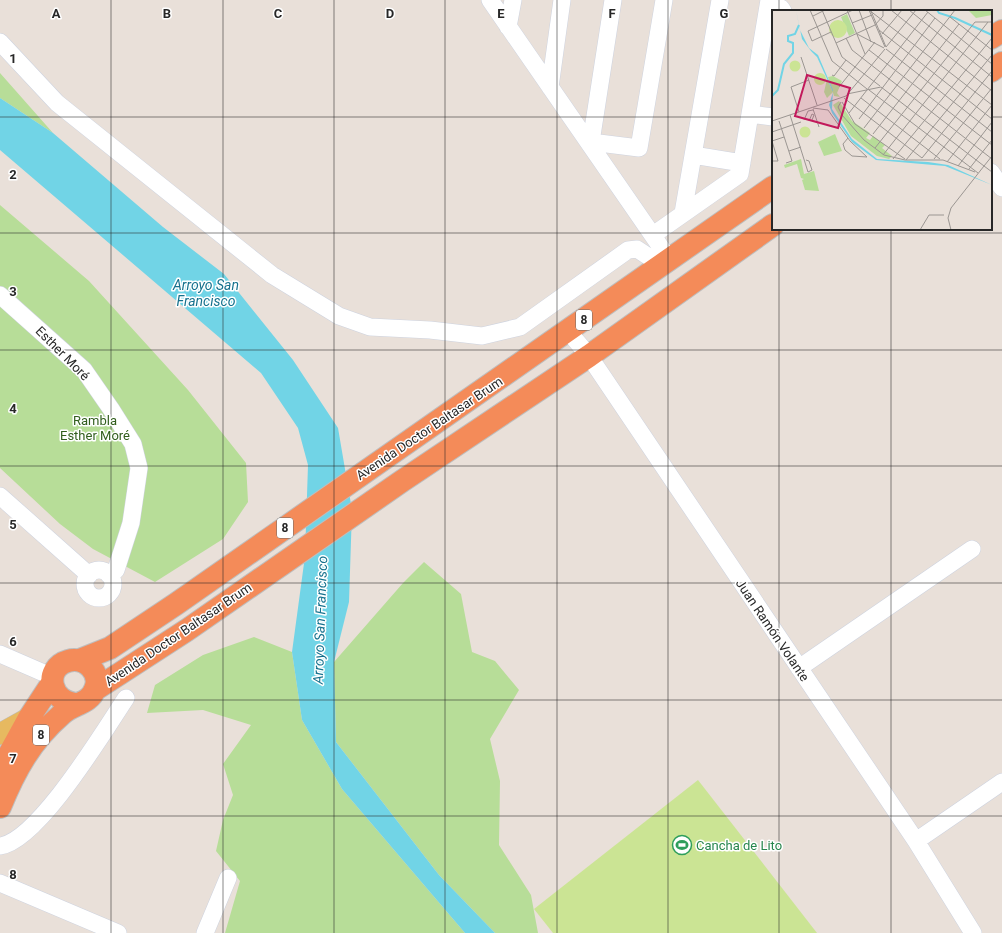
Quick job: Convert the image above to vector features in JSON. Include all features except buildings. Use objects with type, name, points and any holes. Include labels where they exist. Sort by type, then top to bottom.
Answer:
[{"type":"highway","points":[[992,37],[1002,31]]},
{"type":"highway","points":[[992,70],[1002,63]]},
{"type":"highway","name":"Avenida Doctor Baltasar Brum","points":[[80,660],[96,656],[110,648],[176,604],[772,188]]},
{"type":"highway","name":"Avenida Doctor Baltasar Brum","points":[[96,689],[187,630],[402,481],[589,356],[772,226]]},
{"type":"highway","name":"8","points":[[0,807],[4,774],[29,718],[52,680],[58,667],[68,660],[80,660]]},
{"type":"highway","points":[[80,660],[88,664],[94,671],[97,680],[96,689]]},
{"type":"highway","points":[[52,680],[55,692],[61,699],[69,704],[79,704]]},
{"type":"highway","name":"8","points":[[4,774],[63,712],[89,699],[96,689]]},
{"type":"main road","points":[[0,734],[29,718]]},
{"type":"street","points":[[490,0],[653,235],[665,262]]},
{"type":"street","points":[[508,27],[513,0]]},
{"type":"street","points":[[550,87],[562,0]]},
{"type":"street","points":[[590,143],[613,0]]},
{"type":"street","points":[[590,143],[639,148],[664,0]]},
{"type":"street","points":[[683,213],[720,0]]},
{"type":"street","points":[[653,235],[741,168],[750,114],[772,29]]},
{"type":"street","points":[[0,42],[57,103],[272,275],[339,316],[370,327],[430,330],[482,336],[520,327],[628,250],[637,249],[665,262]]},
{"type":"street","points":[[750,114],[772,117]]},
{"type":"street","points":[[693,156],[741,168]]},
{"type":"street","points":[[992,173],[1002,188]]},
{"type":"street","name":"Esther Moré","points":[[0,295],[84,370],[133,444],[139,468],[131,523],[116,570],[109,575]]},
{"type":"street","name":"Juan Ramón Volante","points":[[568,331],[589,356],[916,841],[973,933]]},
{"type":"street","points":[[0,496],[89,575]]},
{"type":"street","points":[[799,668],[972,549]]},
{"type":"street","points":[[99,571],[109,575],[112,581],[112,588],[108,595],[101,598],[91,595],[86,589],[86,582],[89,575],[99,571]]},
{"type":"street","points":[[0,654],[52,680]]},
{"type":"street","points":[[0,846],[18,838],[64,792],[126,698]]},
{"type":"street","points":[[916,841],[1002,782]]},
{"type":"street","points":[[205,933],[228,878]]},
{"type":"street","points":[[0,883],[118,933]]},
{"type":"green space","points":[[0,73],[53,133],[0,98]]},
{"type":"green space","name":"Rambla Esther Moré","points":[[0,205],[89,281],[188,390],[246,463],[248,502],[223,539],[155,582],[93,549],[60,524],[0,468]]},
{"type":"green space","points":[[424,562],[461,594],[472,652],[495,661],[519,690],[490,739],[500,781],[499,845],[531,895],[538,933],[495,933],[439,875],[336,742],[334,662],[403,583]]},
{"type":"green space","points":[[254,637],[292,652],[302,720],[342,789],[465,933],[225,933],[240,881],[216,851],[223,820],[233,795],[223,764],[251,725],[203,710],[147,713],[155,685],[203,655]]},
{"type":"green space","name":"Cancha de Lito","points":[[698,780],[817,933],[553,933],[534,909]]},
{"type":"water","name":"Arroyo San Francisco","points":[[0,98],[53,133],[163,227],[224,274],[293,360],[338,428],[352,510],[349,602],[334,662],[336,742],[439,875],[495,933],[465,933],[342,789],[302,720],[292,652],[305,556],[308,465],[298,428],[261,373],[0,150]]},
{"type":"place","name":"Cancha de Lito","points":[[682,845]]}]
